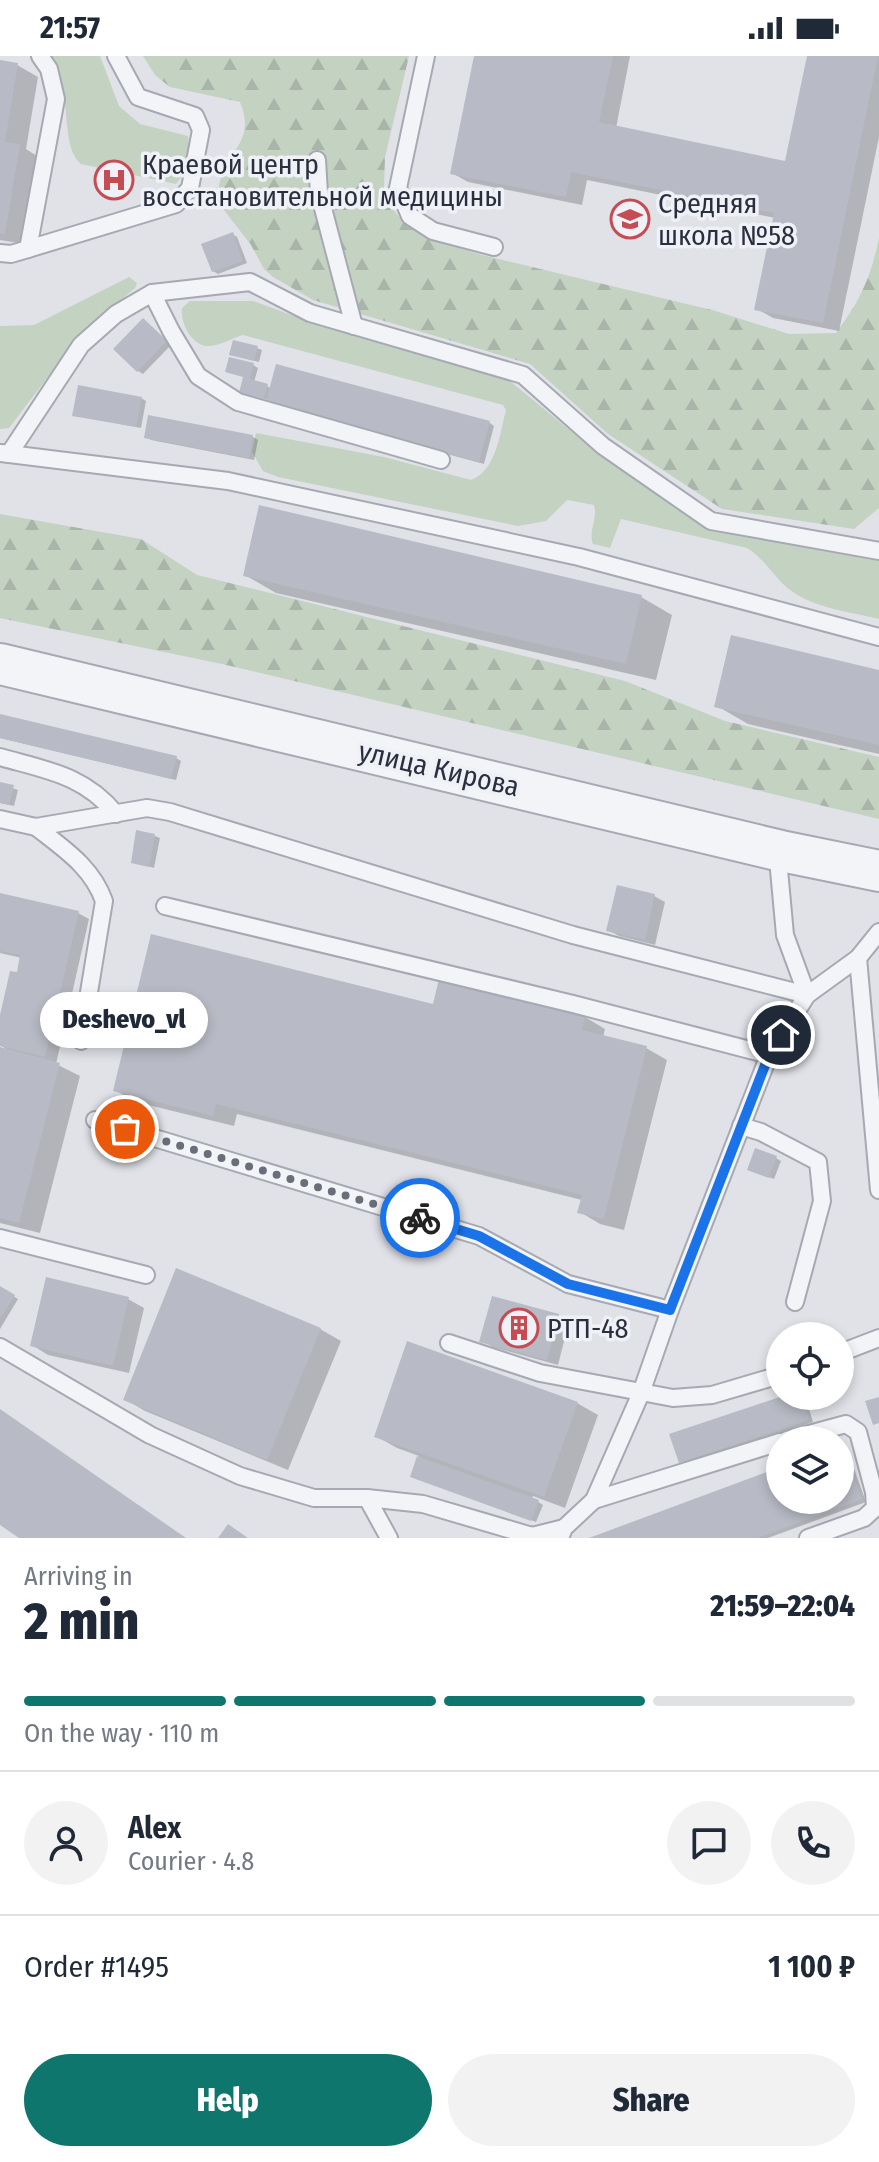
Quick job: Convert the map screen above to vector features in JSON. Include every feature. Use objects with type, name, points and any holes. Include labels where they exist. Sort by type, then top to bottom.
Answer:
[{"type":"street","name":"улица Кирова","points":[[0,664],[781,851],[879,871]]},
{"type":"lane","points":[[28,249],[56,99],[49,69],[40,56]]},
{"type":"lane","points":[[0,253],[11,254],[176,204],[190,188],[201,130],[195,116],[138,97],[116,56]]},
{"type":"lane","points":[[426,56],[398,188],[410,216],[433,231],[494,247]]},
{"type":"lane","points":[[317,160],[319,193],[354,326]]},
{"type":"lane","points":[[879,551],[711,521],[603,446],[523,375],[310,313],[250,282],[152,293],[116,314],[81,345],[5,453],[228,481],[579,557],[879,637]]},
{"type":"lane","points":[[152,293],[198,376],[238,402],[441,460]]},
{"type":"lane","points":[[0,757],[70,776],[101,795],[116,814]]},
{"type":"lane","points":[[0,819],[36,827],[147,808],[170,812],[573,935],[807,995]]},
{"type":"lane","points":[[36,827],[74,857],[97,882],[104,901],[81,1041]]},
{"type":"lane","points":[[781,851],[779,870],[785,935],[807,995]]},
{"type":"lane","points":[[165,906],[601,1011],[769,1055]]},
{"type":"lane","points":[[0,1347],[150,1435],[240,1476],[314,1498],[367,1498],[423,1504],[532,1536],[562,1533],[594,1500],[641,1393],[769,1055],[807,995],[858,958],[879,932]]},
{"type":"lane","points":[[858,958],[879,1190]]},
{"type":"lane","points":[[95,1120],[479,1236],[568,1284],[670,1310]]},
{"type":"lane","points":[[741,1126],[761,1132],[818,1162],[822,1201],[795,1302]]},
{"type":"lane","points":[[0,1238],[146,1275]]},
{"type":"lane","points":[[854,1348],[879,1338]]},
{"type":"lane","points":[[449,1343],[540,1373],[673,1398],[712,1395],[766,1379]]},
{"type":"lane","points":[[808,1538],[864,1518],[875,1508],[874,1492],[858,1432],[854,1429]]},
{"type":"lane","points":[[594,1500],[766,1446]]},
{"type":"lane","points":[[367,1498],[389,1538]]},
{"type":"green space","points":[[50,56],[100,56],[119,106],[140,124],[188,136],[187,162],[176,184],[81,164],[72,151],[63,93]]},
{"type":"green space","points":[[143,56],[409,56],[385,157],[384,188],[390,206],[407,226],[430,239],[482,255],[712,310],[789,334],[836,333],[864,288],[879,238],[879,508],[854,529],[722,509],[608,434],[530,364],[313,300],[273,277],[264,269],[251,245],[217,201],[222,175],[244,132],[240,102],[170,87],[155,75]]},
{"type":"green space","points":[[129,277],[137,283],[135,288],[80,335],[9,428],[0,429],[0,326],[34,325]]},
{"type":"green space","points":[[190,301],[253,301],[310,322],[510,381],[600,455],[710,526],[879,556],[879,619],[828,608],[804,598],[783,584],[747,548],[621,519],[610,548],[593,544],[594,505],[567,500],[546,521],[518,526],[278,477],[263,471],[252,452],[256,433],[384,457],[471,480],[491,460],[506,410],[503,405],[243,335],[204,346],[193,339],[183,321],[182,308]]},
{"type":"green space","points":[[0,514],[141,539],[197,575],[625,681],[725,721],[879,757],[879,819],[222,664],[0,618]]},
{"type":"building","points":[[474,56],[613,56],[599,122],[785,161],[807,56],[878,56],[823,323],[754,310],[774,213],[571,172],[566,197],[450,174]]},
{"type":"building","points":[[0,60],[18,63],[5,142],[20,144],[5,234],[0,233]]},
{"type":"building","points":[[233,232],[243,261],[212,272],[201,244]]},
{"type":"building","points":[[143,318],[167,341],[137,372],[113,349]]},
{"type":"building","points":[[233,340],[258,346],[254,361],[229,355]]},
{"type":"building","points":[[229,357],[254,363],[250,379],[268,384],[264,399],[239,393],[243,377],[225,372]]},
{"type":"building","points":[[276,364],[490,421],[479,462],[265,405]]},
{"type":"building","points":[[78,385],[142,397],[136,427],[72,416]]},
{"type":"building","points":[[148,415],[253,435],[249,458],[144,438]]},
{"type":"building","points":[[259,505],[642,595],[626,664],[243,576]]},
{"type":"building","points":[[731,635],[879,670],[879,745],[714,707]]},
{"type":"building","points":[[0,714],[177,756],[171,779],[0,738]]},
{"type":"building","points":[[0,782],[14,785],[9,805],[0,803]]},
{"type":"building","points":[[136,830],[155,834],[149,867],[131,863]]},
{"type":"building","points":[[617,885],[655,894],[645,940],[606,931]]},
{"type":"building","points":[[0,893],[79,911],[45,1057],[0,1046],[0,1015],[10,971],[17,972],[20,955],[0,951]]},
{"type":"building","points":[[151,934],[433,1004],[439,979],[585,1016],[582,1030],[647,1046],[604,1219],[577,1213],[582,1195],[216,1104],[213,1116],[113,1091]]},
{"type":"building","points":[[0,1047],[60,1063],[19,1223],[0,1218]]},
{"type":"building","points":[[755,1148],[777,1156],[769,1178],[747,1170]]},
{"type":"building","points":[[176,1268],[321,1328],[267,1460],[123,1400]]},
{"type":"building","points":[[46,1277],[129,1297],[113,1366],[30,1346]]},
{"type":"building","points":[[0,1286],[15,1295],[0,1319]]},
{"type":"building","name":"РТП-48","points":[[492,1296],[559,1314],[547,1360],[479,1342]]},
{"type":"building","points":[[407,1341],[578,1402],[544,1497],[374,1437]]},
{"type":"building","points":[[879,1397],[879,1423],[873,1425],[865,1401]]},
{"type":"building","points":[[766,1402],[766,1410],[806,1410],[809,1420],[791,1426],[766,1426],[766,1434],[679,1463],[669,1434]]},
{"type":"building","points":[[0,1409],[186,1538],[19,1538],[0,1525]]},
{"type":"building","points":[[417,1456],[539,1500],[531,1521],[410,1477]]},
{"type":"building","points":[[766,1472],[766,1514],[822,1514],[757,1538],[589,1538]]},
{"type":"building","points":[[854,1477],[862,1499],[854,1502]]},
{"type":"building","points":[[228,1524],[248,1538],[218,1538]]},
{"type":"way so far","points":[[125,1129],[420,1218]]},
{"type":"place","name":"Краевой центр восстановительной медицины","points":[[114,180]]},
{"type":"place","name":"Средняя школа №58","points":[[630,219]]},
{"type":"place","name":"Deshevo_vl","points":[[125,1129]]},
{"type":"place","name":"РТП-48","points":[[519,1328]]},
{"type":"route","points":[[420,1218],[479,1236],[568,1284],[670,1310],[769,1055],[781,1035]]}]
